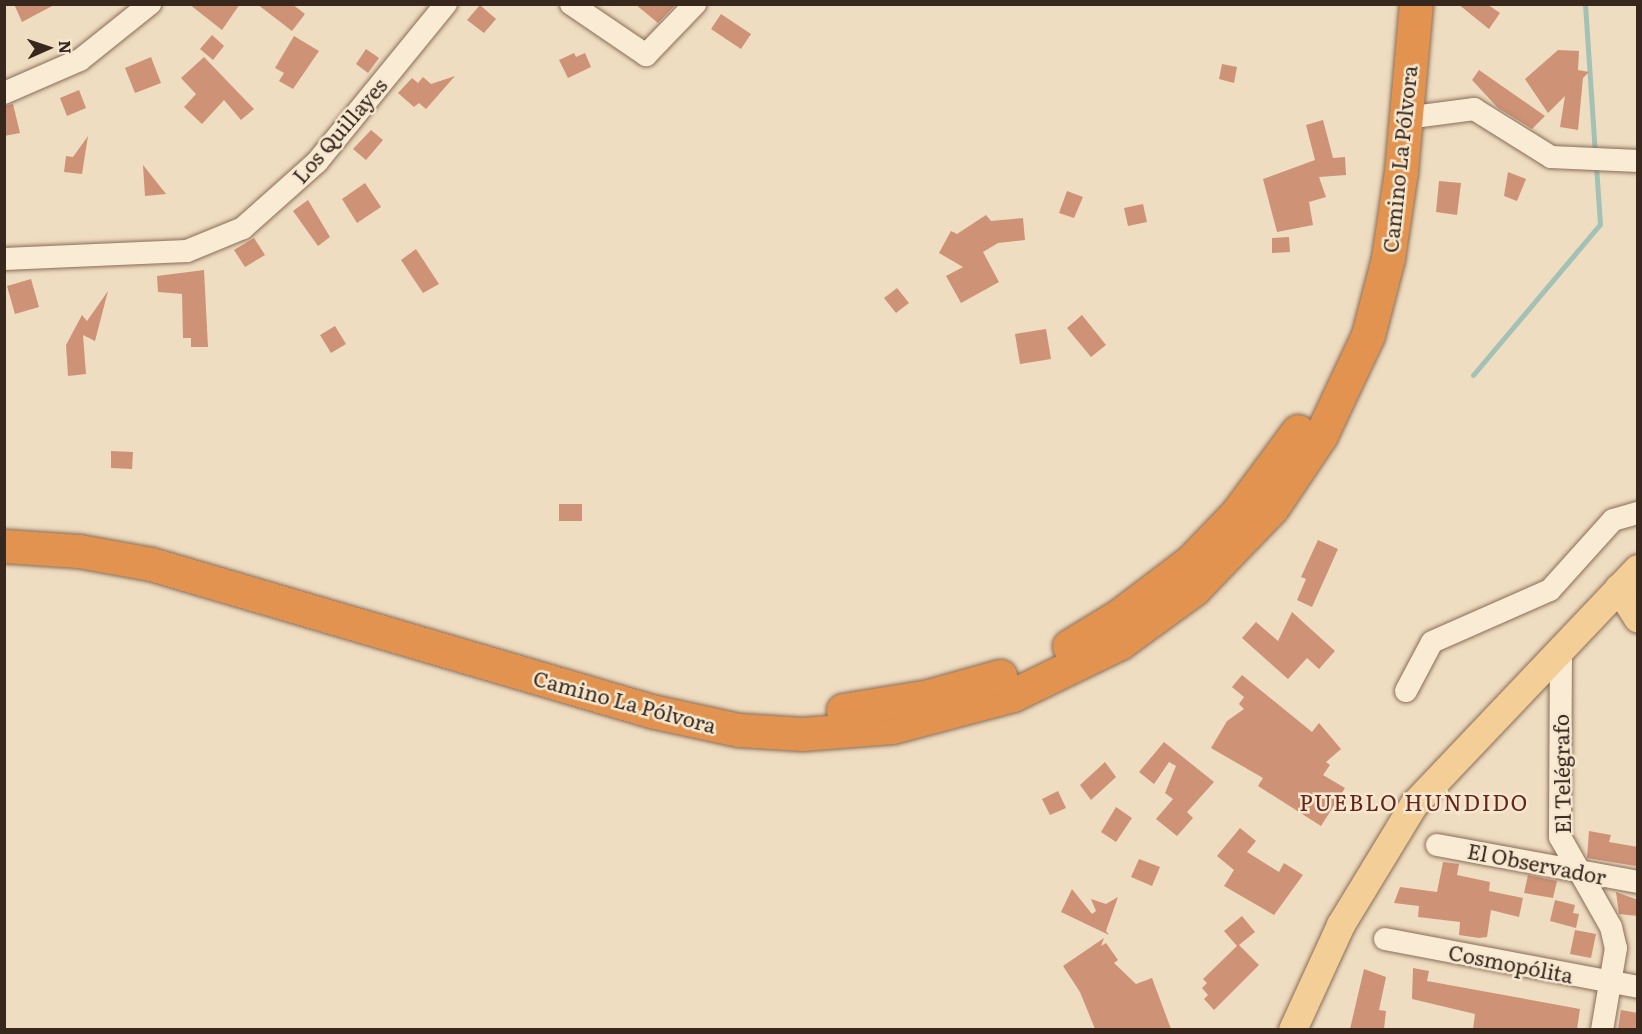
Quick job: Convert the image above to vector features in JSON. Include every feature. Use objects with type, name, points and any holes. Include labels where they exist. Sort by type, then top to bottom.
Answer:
[{"type":"highway","name":"Camino La Pólvora","points":[[4,527],[59,529],[150,545],[644,689],[732,708],[793,712],[871,707],[965,687],[1026,666],[1098,630],[1191,561],[1262,482],[1314,405],[1352,318],[1371,247],[1394,4]]},
{"type":"highway","name":"Camino La Pólvora","points":[[4,546],[79,551],[151,564],[705,724],[774,733],[831,733],[892,727],[977,707],[1064,674],[1146,626],[1216,569],[1290,485],[1339,403],[1368,335],[1393,234],[1416,4]]},
{"type":"main road","points":[[1629,579],[1636,614]]},
{"type":"main road","points":[[1293,1029],[1326,953],[1408,813],[1561,646],[1629,579]]},
{"type":"street","points":[[4,93],[80,60],[150,4]]},
{"type":"street","name":"Los Quillayes","points":[[4,259],[187,250],[243,228],[317,162],[446,4]]},
{"type":"street","points":[[571,4],[646,55],[695,4]]},
{"type":"street","points":[[1406,118],[1474,109],[1551,157],[1638,161]]},
{"type":"street","points":[[1406,691],[1432,642],[1550,590],[1613,520],[1638,513]]},
{"type":"street","name":"El Telégrafo","points":[[1561,646],[1558,823],[1575,870],[1614,936],[1611,982],[1602,1029]]},
{"type":"street","name":"El Observador","points":[[1437,844],[1638,882]]},
{"type":"street","name":"Cosmopólita","points":[[1386,939],[1638,987]]},
{"type":"building","points":[[14,4],[56,4],[22,22]]},
{"type":"building","points":[[189,4],[240,4],[222,30]]},
{"type":"building","points":[[257,4],[292,4],[305,14],[292,31]]},
{"type":"building","points":[[635,4],[676,4],[658,23]]},
{"type":"building","points":[[1458,4],[1487,4],[1500,13],[1489,29]]},
{"type":"building","points":[[480,5],[496,19],[484,33],[467,20]]},
{"type":"building","points":[[721,14],[751,34],[741,49],[711,29]]},
{"type":"building","points":[[212,35],[224,46],[213,60],[200,49]]},
{"type":"building","points":[[294,36],[319,51],[293,89],[279,81],[284,73],[275,68]]},
{"type":"building","points":[[366,49],[379,58],[368,73],[356,64]]},
{"type":"building","points":[[1558,50],[1579,51],[1578,70],[1589,72],[1583,78],[1578,130],[1560,127],[1565,96],[1548,113],[1525,79]]},
{"type":"building","points":[[574,53],[576,57],[585,53],[591,67],[568,78],[559,60]]},
{"type":"building","points":[[151,57],[161,83],[135,93],[125,68]]},
{"type":"building","points":[[204,57],[254,109],[241,120],[224,100],[202,124],[184,107],[196,94],[181,78]]},
{"type":"building","points":[[1222,64],[1237,67],[1234,83],[1219,79]]},
{"type":"building","points":[[1479,70],[1545,116],[1532,129],[1498,108],[1472,80]]},
{"type":"building","points":[[455,76],[426,109],[419,103],[414,107],[398,93],[412,78],[418,83],[423,77],[431,84]]},
{"type":"building","points":[[79,90],[86,108],[67,116],[60,98]]},
{"type":"building","points":[[13,104],[20,133],[4,136],[4,106]]},
{"type":"building","points":[[1323,120],[1333,158],[1345,157],[1346,175],[1319,177],[1326,197],[1309,202],[1313,225],[1277,232],[1263,179],[1315,160],[1306,125]]},
{"type":"building","points":[[371,130],[383,140],[366,160],[353,149]]},
{"type":"building","points":[[88,136],[82,174],[64,172],[66,156],[73,157]]},
{"type":"building","points":[[143,165],[166,194],[145,196]]},
{"type":"building","points":[[1508,172],[1526,179],[1517,201],[1504,196]]},
{"type":"building","points":[[1439,181],[1461,183],[1457,215],[1436,212]]},
{"type":"building","points":[[365,183],[381,207],[357,223],[342,199]]},
{"type":"building","points":[[1067,191],[1083,197],[1074,218],[1059,213]]},
{"type":"building","points":[[308,200],[330,237],[318,246],[293,211]]},
{"type":"building","points":[[1143,204],[1147,222],[1128,226],[1124,208]]},
{"type":"building","points":[[986,215],[991,221],[1023,218],[1025,240],[998,243],[983,252],[999,282],[961,303],[946,276],[963,267],[939,253],[951,231],[957,234]]},
{"type":"building","points":[[1289,237],[1290,252],[1272,253],[1272,238]]},
{"type":"building","points":[[254,238],[265,255],[245,267],[234,250]]},
{"type":"building","points":[[416,249],[439,284],[423,293],[401,260]]},
{"type":"building","points":[[204,270],[208,347],[191,347],[191,338],[183,338],[182,294],[158,292],[157,276]]},
{"type":"building","points":[[31,279],[39,307],[15,314],[7,286]]},
{"type":"building","points":[[897,288],[909,303],[896,313],[884,298]]},
{"type":"building","points":[[108,291],[95,341],[83,335],[86,374],[68,376],[66,345],[82,315],[87,321]]},
{"type":"building","points":[[1082,315],[1106,345],[1091,357],[1067,328]]},
{"type":"building","points":[[335,326],[346,344],[331,353],[320,335]]},
{"type":"building","points":[[1046,329],[1051,359],[1020,364],[1015,334]]},
{"type":"building","points":[[111,451],[133,452],[132,469],[111,468]]},
{"type":"building","points":[[559,504],[582,504],[582,521],[559,521]]},
{"type":"building","points":[[1318,540],[1338,549],[1312,607],[1297,600],[1306,579],[1301,577]]},
{"type":"building","points":[[1292,612],[1335,651],[1319,669],[1307,658],[1288,679],[1242,638],[1256,622],[1278,641]]},
{"type":"building","points":[[1242,675],[1312,732],[1319,723],[1341,749],[1326,762],[1330,765],[1323,775],[1345,788],[1321,826],[1258,786],[1263,778],[1211,748],[1227,721],[1244,709],[1239,704],[1244,697],[1232,687]]},
{"type":"building","points":[[1164,742],[1214,782],[1187,812],[1193,818],[1177,836],[1156,819],[1173,799],[1165,793],[1176,766],[1169,762],[1154,784],[1139,772]]},
{"type":"building","points":[[1105,762],[1116,777],[1091,800],[1080,785]]},
{"type":"building","points":[[1058,791],[1066,808],[1050,815],[1042,799]]},
{"type":"building","points":[[1116,807],[1132,818],[1116,842],[1101,832]]},
{"type":"building","points":[[1240,828],[1256,841],[1247,852],[1279,872],[1284,863],[1303,875],[1274,915],[1224,886],[1234,870],[1217,856]]},
{"type":"building","points":[[1589,831],[1611,835],[1609,842],[1638,847],[1636,866],[1587,858]]},
{"type":"building","points":[[1139,859],[1160,867],[1152,886],[1131,877]]},
{"type":"building","points":[[1443,862],[1459,864],[1457,875],[1490,882],[1489,891],[1523,898],[1519,917],[1491,910],[1487,937],[1479,938],[1459,935],[1460,922],[1418,917],[1419,906],[1394,903],[1400,887],[1437,892]]},
{"type":"building","points":[[1528,875],[1557,881],[1553,898],[1524,893]]},
{"type":"building","points":[[1072,889],[1092,914],[1096,911],[1091,899],[1106,904],[1118,897],[1106,931],[1109,935],[1061,912]]},
{"type":"building","points":[[1616,892],[1638,900],[1638,916],[1619,914]]},
{"type":"building","points":[[1555,900],[1575,905],[1573,913],[1579,914],[1576,928],[1550,921]]},
{"type":"building","points":[[1242,916],[1255,932],[1239,945],[1259,965],[1214,1010],[1204,999],[1208,995],[1202,988],[1207,983],[1203,979],[1237,946],[1224,931]]},
{"type":"building","points":[[1575,930],[1596,934],[1591,958],[1570,954]]},
{"type":"building","points":[[1104,938],[1101,946],[1106,943],[1118,960],[1114,963],[1136,984],[1152,978],[1171,1029],[1095,1029],[1080,992],[1063,966]]},
{"type":"building","points":[[1413,968],[1429,971],[1427,981],[1580,1009],[1577,1029],[1473,1029],[1475,1014],[1412,999]]},
{"type":"building","points":[[1364,969],[1386,977],[1379,1010],[1386,1011],[1384,1029],[1350,1029]]},
{"type":"building","points":[[1621,1010],[1638,1013],[1638,1029],[1618,1029]]},
{"type":"waterway","points":[[1585,4],[1595,153]]},
{"type":"waterway","points":[[1473,375],[1600,224],[1596,165]]},
{"type":"district","name":"PUEBLO HUNDIDO","points":[[1414,802]]}]
